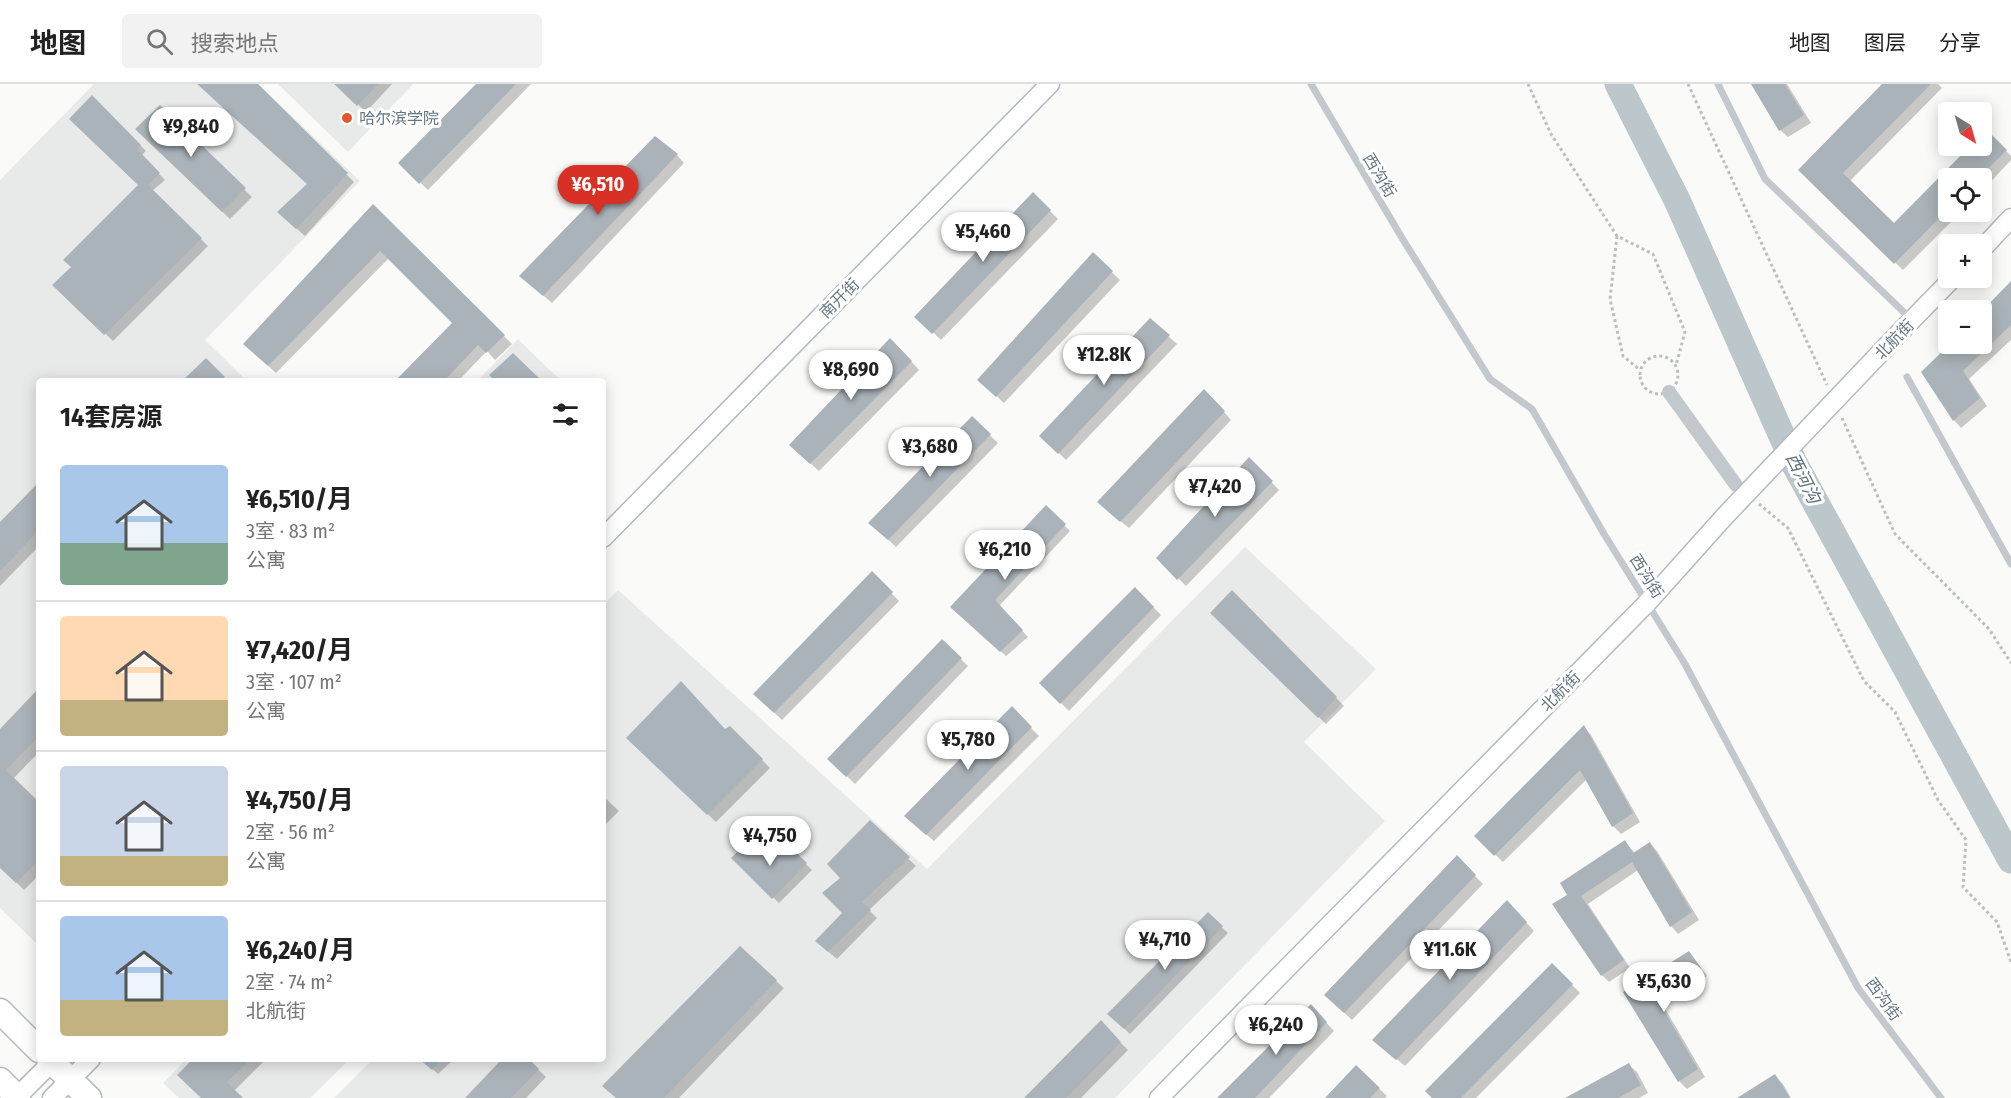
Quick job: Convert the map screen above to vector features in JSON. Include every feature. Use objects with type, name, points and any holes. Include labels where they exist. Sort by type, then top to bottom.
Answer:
[{"type":"highway","points":[[0,1011],[36,1046]]},
{"type":"highway","points":[[52,1062],[89,1098]]},
{"type":"highway","points":[[0,1080],[17,1098]]},
{"type":"street","name":"南开街","points":[[606,535],[1050,84]]},
{"type":"street","points":[[1992,238],[2011,218]]},
{"type":"street","name":"北航街","points":[[1160,1098],[1647,603],[1725,516],[1943,288]]},
{"type":"street","points":[[1669,392],[1736,485]]},
{"type":"street","points":[[17,1098],[43,1062]]},
{"type":"street","points":[[52,1098],[88,1062]]},
{"type":"lane","name":"西沟街","points":[[1311,84],[1402,238],[1490,379],[1532,409],[1604,534],[1685,664],[1858,988],[1941,1098]]},
{"type":"lane","points":[[1718,84],[1765,179],[1908,324]]},
{"type":"lane","points":[[1906,377],[2011,564]]},
{"type":"path","points":[[1528,84],[1551,134],[1617,236],[1653,254],[1685,332],[1676,365],[1678,377],[1673,388],[1662,394],[1650,392],[1641,383],[1640,370],[1648,360],[1660,356],[1666,357],[1676,365]]},
{"type":"path","points":[[1617,236],[1610,299],[1623,356],[1640,370]]},
{"type":"path","points":[[1736,485],[1788,528],[1864,681],[1895,712],[1938,800],[1966,840],[1963,887],[1997,922],[2011,962]]},
{"type":"shaded area","points":[[94,84],[258,84],[360,181],[205,340],[244,378],[36,378],[36,943],[0,908],[0,180]]},
{"type":"shaded area","name":"哈尔滨学院","points":[[278,84],[413,84],[348,152]]},
{"type":"shaded area","points":[[518,339],[558,378],[480,378]]},
{"type":"shaded area","points":[[1245,547],[1376,669],[1304,742],[1385,821],[1115,1098],[334,1098],[370,1062],[606,1062],[606,602],[618,590],[927,869]]},
{"type":"shaded area","points":[[184,1062],[347,1062],[310,1098],[179,1098],[163,1083]]},
{"type":"building","points":[[197,84],[258,84],[348,173],[296,229],[277,212],[307,184]]},
{"type":"building","points":[[334,84],[378,84],[357,106]]},
{"type":"building","points":[[476,84],[516,84],[419,184],[398,163]]},
{"type":"building","points":[[1751,84],[1785,84],[1804,115],[1779,131]]},
{"type":"building","points":[[1882,84],[1931,84],[1843,173],[1894,223],[1938,178],[1938,219],[1894,264],[1798,170]]},
{"type":"building","points":[[92,95],[141,145],[137,149],[160,173],[148,185],[202,238],[104,335],[52,285],[71,267],[63,260],[138,185],[69,119]]},
{"type":"building","points":[[160,105],[246,188],[222,212],[135,129]]},
{"type":"building","points":[[1992,135],[2007,150],[1988,168],[1948,168],[1960,156],[1992,156]]},
{"type":"building","points":[[655,136],[678,154],[543,296],[519,276]]},
{"type":"building","points":[[1033,192],[1051,210],[932,334],[914,317]]},
{"type":"building","points":[[373,204],[505,335],[486,353],[478,345],[447,378],[398,378],[452,323],[380,251],[268,366],[243,344]]},
{"type":"building","points":[[1093,252],[1113,271],[996,397],[977,380]]},
{"type":"building","points":[[2011,281],[2011,325],[1992,343],[1992,301]]},
{"type":"building","points":[[1150,318],[1170,335],[1058,454],[1039,436]]},
{"type":"building","points":[[890,338],[912,361],[810,464],[789,445]]},
{"type":"building","points":[[513,353],[539,378],[492,378],[489,375]]},
{"type":"building","points":[[1940,354],[1981,354],[1963,371],[1980,398],[1953,421],[1921,372]]},
{"type":"building","points":[[206,358],[225,377],[224,378],[185,378]]},
{"type":"building","points":[[1204,389],[1225,411],[1120,522],[1097,502]]},
{"type":"building","points":[[972,416],[991,434],[888,540],[868,523]]},
{"type":"building","points":[[1249,457],[1273,481],[1177,580],[1156,558]]},
{"type":"building","points":[[36,485],[36,533],[0,571],[0,522]]},
{"type":"building","points":[[1046,505],[1066,524],[995,600],[1023,630],[1000,652],[950,607]]},
{"type":"building","points":[[872,571],[893,592],[774,713],[753,694]]},
{"type":"building","points":[[1135,587],[1154,607],[1060,704],[1039,683]]},
{"type":"building","points":[[1232,590],[1337,697],[1318,718],[1210,613]]},
{"type":"building","points":[[942,639],[962,658],[846,777],[827,759]]},
{"type":"building","points":[[681,681],[725,729],[730,726],[763,759],[707,815],[626,738]]},
{"type":"building","points":[[36,691],[36,739],[6,770],[36,799],[36,863],[16,883],[0,868],[0,729]]},
{"type":"building","points":[[1012,706],[1032,727],[926,835],[904,816]]},
{"type":"building","points":[[1584,725],[1633,813],[1612,827],[1580,770],[1494,856],[1474,836]]},
{"type":"building","points":[[870,820],[910,857],[862,902],[871,910],[828,952],[815,941],[842,913],[822,893],[840,878],[827,864]]},
{"type":"building","points":[[1625,840],[1633,853],[1650,842],[1692,912],[1670,927],[1632,862],[1581,896],[1624,960],[1601,976],[1552,904],[1567,895],[1560,883]]},
{"type":"building","points":[[749,841],[769,859],[786,843],[807,863],[772,899],[731,858]]},
{"type":"building","points":[[1457,855],[1476,875],[1344,1013],[1324,995]]},
{"type":"building","points":[[1507,900],[1527,922],[1396,1060],[1372,1040]]},
{"type":"building","points":[[1208,912],[1223,926],[1124,1029],[1107,1014]]},
{"type":"building","points":[[740,946],[777,980],[664,1098],[616,1098],[602,1086]]},
{"type":"building","points":[[1689,951],[1701,968],[1656,997],[1698,1069],[1678,1082],[1623,992]]},
{"type":"building","points":[[1552,963],[1573,984],[1461,1098],[1432,1098],[1425,1091]]},
{"type":"building","points":[[1311,1004],[1327,1022],[1255,1098],[1217,1098]]},
{"type":"building","points":[[1101,1020],[1121,1042],[1066,1098],[1024,1098]]},
{"type":"building","points":[[190,1062],[248,1062],[227,1082],[243,1098],[201,1098],[177,1075]]},
{"type":"building","points":[[423,1062],[440,1062],[432,1070]]},
{"type":"building","points":[[499,1062],[532,1062],[539,1069],[511,1098],[465,1098]]},
{"type":"building","points":[[1629,1063],[1641,1085],[1618,1098],[1565,1098]]},
{"type":"building","points":[[1356,1065],[1380,1088],[1370,1098],[1325,1098]]},
{"type":"building","points":[[1775,1074],[1790,1098],[1737,1098]]},
{"type":"waterway","name":"西河沟","points":[[1618,84],[1677,200],[1794,463],[2011,860]]},
{"type":"place","name":"哈尔滨学院","points":[[347,118]]}]
